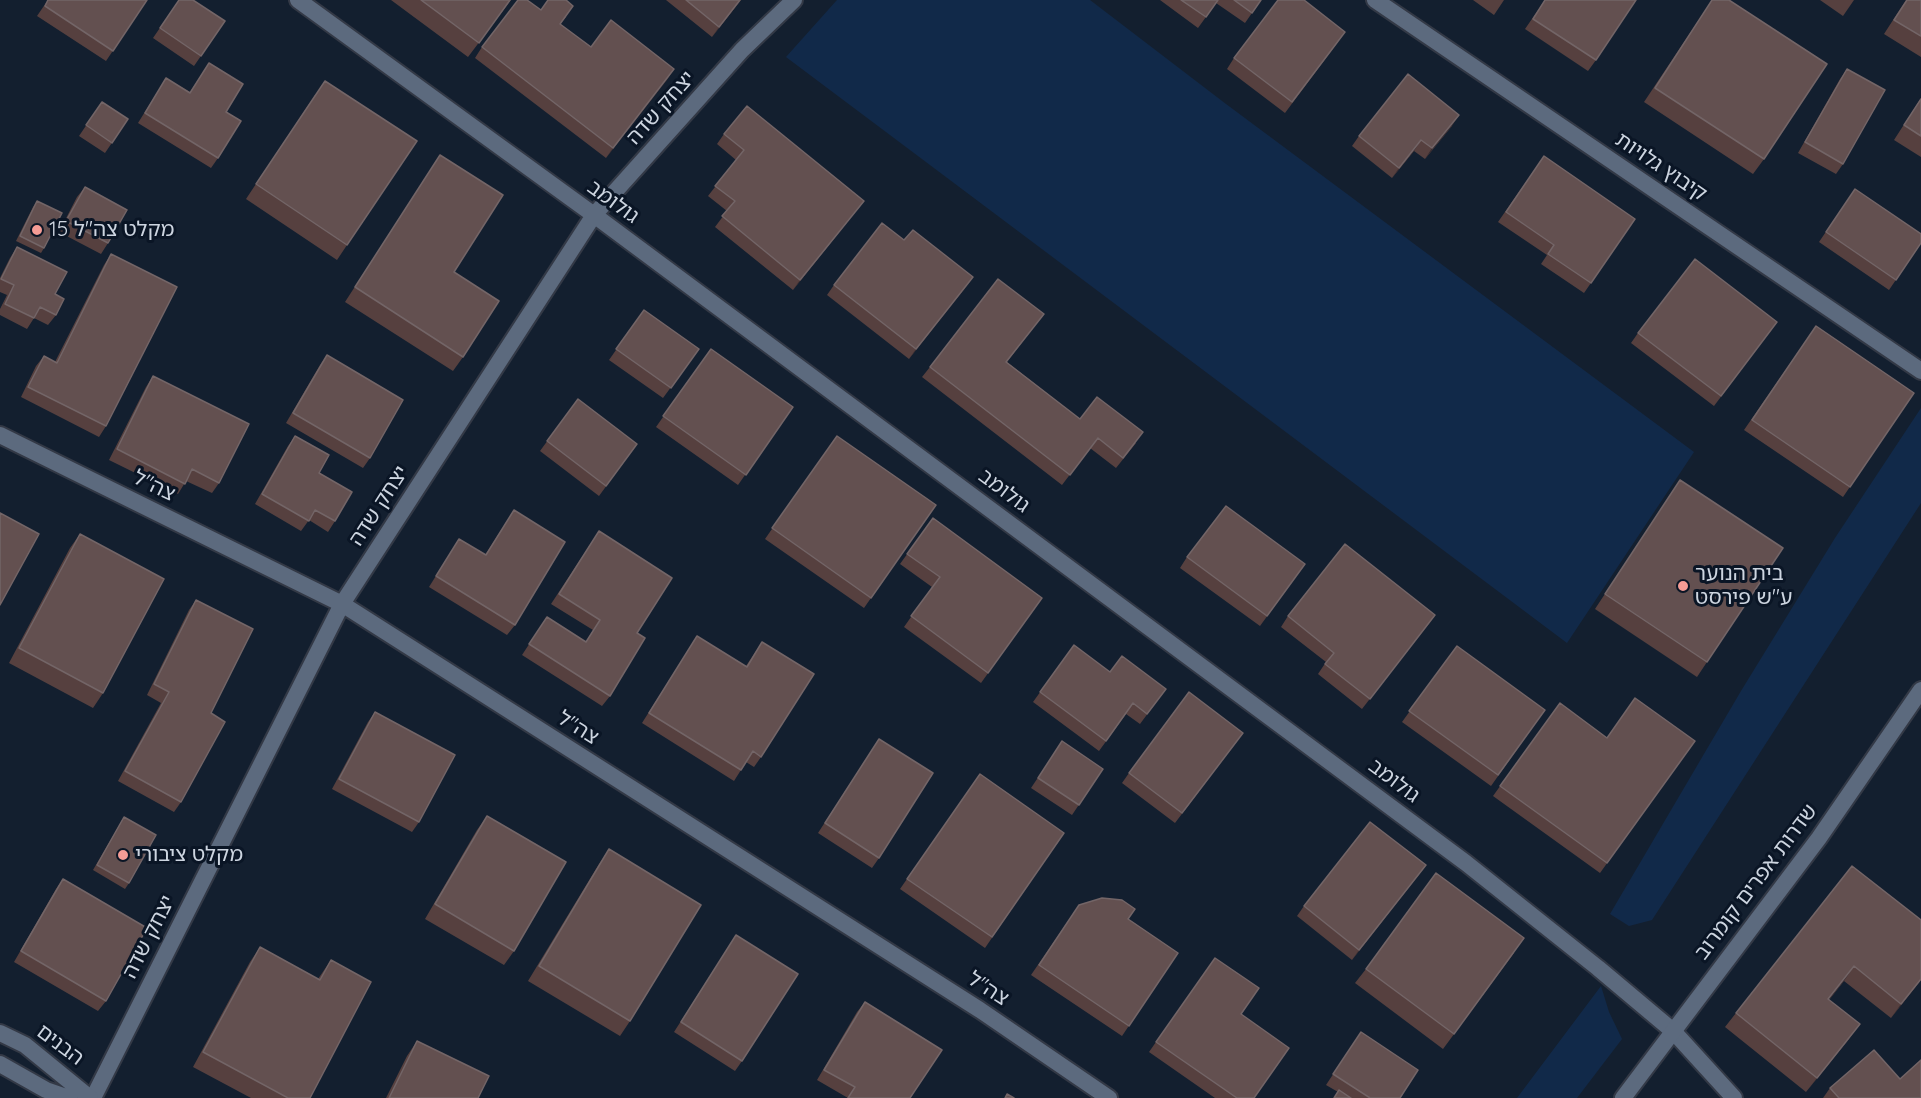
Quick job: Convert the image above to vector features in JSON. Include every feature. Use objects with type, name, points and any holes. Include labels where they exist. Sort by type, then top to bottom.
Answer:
[{"type":"street","name":"גולומב","points":[[298,0],[594,215],[1466,863],[1673,1031],[1734,1098]]},
{"type":"street","name":"יצחק שדה","points":[[91,1098],[342,604],[594,215],[742,50],[794,0]]},
{"type":"street","name":"קיבוץ גלויות","points":[[1375,0],[1921,371]]},
{"type":"street","name":"צה\"ל","points":[[0,435],[342,604],[980,1010],[1109,1098]]},
{"type":"street","name":"שדרות אפרים קומרוב","points":[[1623,1098],[1819,838],[1921,690]]},
{"type":"street","name":"הבנים","points":[[0,1033],[25,1045],[91,1098]]},
{"type":"street","name":"הבנים","points":[[0,1064],[46,1090],[69,1098]]},
{"type":"shaded area","points":[[837,0],[1090,0],[1694,452],[1567,643],[786,57]]},
{"type":"shaded area","points":[[1921,408],[1921,503],[1652,920],[1629,926],[1610,914],[1741,691],[1835,538]]},
{"type":"shaded area","points":[[1601,986],[1609,1012],[1622,1039],[1577,1098],[1517,1098]]},
{"type":"building","points":[[48,0],[147,0],[113,51],[45,6]]},
{"type":"building","points":[[179,0],[193,0],[225,21],[201,56],[160,28]]},
{"type":"building","points":[[421,0],[510,0],[479,43]]},
{"type":"building","points":[[518,0],[527,0],[541,10],[548,0],[566,0],[573,6],[560,24],[591,47],[611,20],[674,69],[613,148],[482,47]]},
{"type":"building","points":[[686,0],[740,0],[719,27]]},
{"type":"building","points":[[1181,0],[1218,0],[1206,17]]},
{"type":"building","points":[[1234,0],[1261,0],[1252,13]]},
{"type":"building","points":[[1278,0],[1304,0],[1345,32],[1292,102],[1234,58]]},
{"type":"building","points":[[1545,0],[1636,0],[1596,60],[1533,19]]},
{"type":"building","points":[[1712,0],[1729,0],[1827,64],[1764,159],[1655,88]]},
{"type":"building","points":[[1907,0],[1921,0],[1921,36],[1894,20]]},
{"type":"building","points":[[209,63],[243,84],[226,112],[241,121],[218,158],[145,113],[166,78],[190,93]]},
{"type":"building","points":[[1847,69],[1885,90],[1843,164],[1805,142]]},
{"type":"building","points":[[1408,74],[1459,115],[1432,148],[1421,140],[1399,168],[1359,136]]},
{"type":"building","points":[[325,81],[417,141],[347,245],[256,184]]},
{"type":"building","points":[[1921,99],[1921,136],[1904,125]]},
{"type":"building","points":[[102,102],[128,119],[112,143],[86,125]]},
{"type":"building","points":[[747,106],[864,201],[800,280],[722,216],[735,201],[715,186],[744,150],[724,134]]},
{"type":"building","points":[[440,155],[503,195],[454,272],[499,301],[463,357],[355,287]]},
{"type":"building","points":[[1544,156],[1635,219],[1591,283],[1548,254],[1554,245],[1506,212]]},
{"type":"building","points":[[85,187],[127,210],[108,243],[66,221]]},
{"type":"building","points":[[1855,189],[1921,234],[1921,243],[1896,280],[1826,232]]},
{"type":"building","name":"מקלט צה\"ל 15","points":[[37,201],[62,213],[44,248],[20,236]]},
{"type":"building","points":[[882,223],[904,240],[913,230],[973,277],[916,349],[834,285]]},
{"type":"building","points":[[17,247],[67,272],[55,294],[64,299],[56,315],[40,307],[34,318],[5,304],[14,285],[1,279]]},
{"type":"building","points":[[111,254],[177,287],[106,426],[28,387],[44,356],[57,363]]},
{"type":"building","points":[[1695,259],[1777,322],[1721,396],[1638,333]]},
{"type":"building","points":[[998,279],[1044,314],[1006,362],[1080,419],[1097,397],[1143,432],[1123,458],[1098,438],[1070,475],[930,367]]},
{"type":"building","points":[[644,310],[699,349],[671,388],[616,349]]},
{"type":"building","points":[[1816,326],[1914,393],[1850,487],[1752,420]]},
{"type":"building","points":[[711,349],[793,407],[746,475],[663,416]]},
{"type":"building","points":[[327,355],[403,400],[370,458],[293,413]]},
{"type":"building","points":[[153,376],[249,424],[219,483],[192,469],[185,484],[117,449]]},
{"type":"building","points":[[578,399],[637,444],[606,486],[547,441]]},
{"type":"building","points":[[295,436],[329,455],[319,473],[352,492],[335,521],[315,510],[309,521],[262,494]]},
{"type":"building","points":[[837,436],[936,505],[871,598],[772,528]]},
{"type":"building","name":"בית הנוער ע\"ש פירסט","points":[[1680,480],[1783,548],[1707,662],[1605,594]]},
{"type":"building","points":[[1226,506],[1305,564],[1267,616],[1187,557]]},
{"type":"building","points":[[514,510],[565,542],[515,625],[436,576],[459,539],[486,555]]},
{"type":"building","points":[[0,513],[39,534],[0,605]]},
{"type":"building","points":[[933,518],[1042,598],[988,673],[911,616],[940,577],[907,554]]},
{"type":"building","points":[[599,531],[672,578],[637,633],[645,638],[610,696],[529,644],[547,617],[586,642],[600,620],[559,594]]},
{"type":"building","points":[[80,534],[164,579],[103,693],[19,648]]},
{"type":"building","points":[[1345,544],[1435,615],[1370,699],[1325,664],[1334,653],[1288,616]]},
{"type":"building","points":[[196,600],[253,629],[211,713],[225,722],[181,802],[125,771],[169,692],[154,684]]},
{"type":"building","points":[[697,636],[747,667],[762,642],[814,674],[761,757],[753,751],[741,770],[649,713]]},
{"type":"building","points":[[1074,645],[1110,672],[1122,656],[1166,689],[1147,714],[1133,703],[1106,741],[1040,692]]},
{"type":"building","points":[[1457,646],[1545,710],[1498,775],[1409,711]]},
{"type":"building","points":[[1189,692],[1243,733],[1182,813],[1129,773]]},
{"type":"building","points":[[1635,698],[1695,741],[1607,863],[1500,786],[1560,703],[1607,738]]},
{"type":"building","points":[[375,712],[455,755],[419,822],[339,779]]},
{"type":"building","points":[[879,739],[933,773],[879,858],[825,823]]},
{"type":"building","points":[[1062,741],[1103,769],[1079,805],[1038,778]]},
{"type":"building","points":[[980,774],[1064,833],[992,937],[907,879]]},
{"type":"building","points":[[487,816],[566,862],[514,951],[435,904]]},
{"type":"building","name":"מקלט ציבורי","points":[[124,817],[156,835],[129,883],[97,865]]},
{"type":"building","points":[[1370,822],[1426,865],[1359,950],[1304,906]]},
{"type":"building","points":[[609,849],[701,905],[630,1021],[539,966]]},
{"type":"building","points":[[1852,866],[1921,920],[1921,979],[1901,1004],[1854,966],[1828,999],[1860,1024],[1817,1078],[1736,1013]]},
{"type":"building","points":[[1436,873],[1524,938],[1454,1034],[1366,969]]},
{"type":"building","points":[[63,879],[147,928],[106,1001],[21,951]]},
{"type":"building","points":[[1102,898],[1122,900],[1135,909],[1128,919],[1178,953],[1129,1026],[1039,965],[1079,905]]},
{"type":"building","points":[[736,935],[798,974],[742,1061],[681,1022]]},
{"type":"building","points":[[260,947],[320,980],[331,960],[371,982],[310,1098],[288,1098],[203,1052]]},
{"type":"building","points":[[1215,958],[1259,988],[1241,1014],[1289,1048],[1254,1098],[1237,1098],[1156,1042]]},
{"type":"building","points":[[865,1002],[942,1050],[910,1098],[848,1098],[855,1087],[824,1070]]},
{"type":"building","points":[[1361,1032],[1418,1070],[1400,1098],[1370,1098],[1333,1074]]},
{"type":"building","points":[[417,1041],[489,1076],[478,1098],[389,1098]]},
{"type":"building","points":[[1874,1050],[1900,1079],[1921,1060],[1921,1098],[1839,1098],[1830,1088]]},
{"type":"building","points":[[1339,1090],[1351,1098],[1334,1098]]},
{"type":"place","name":"מקלט צה\"ל 15","points":[[37,230]]},
{"type":"place","name":"בית הנוער ע\"ש פירסט","points":[[1683,586]]},
{"type":"place","name":"מקלט ציבורי","points":[[123,855]]}]
